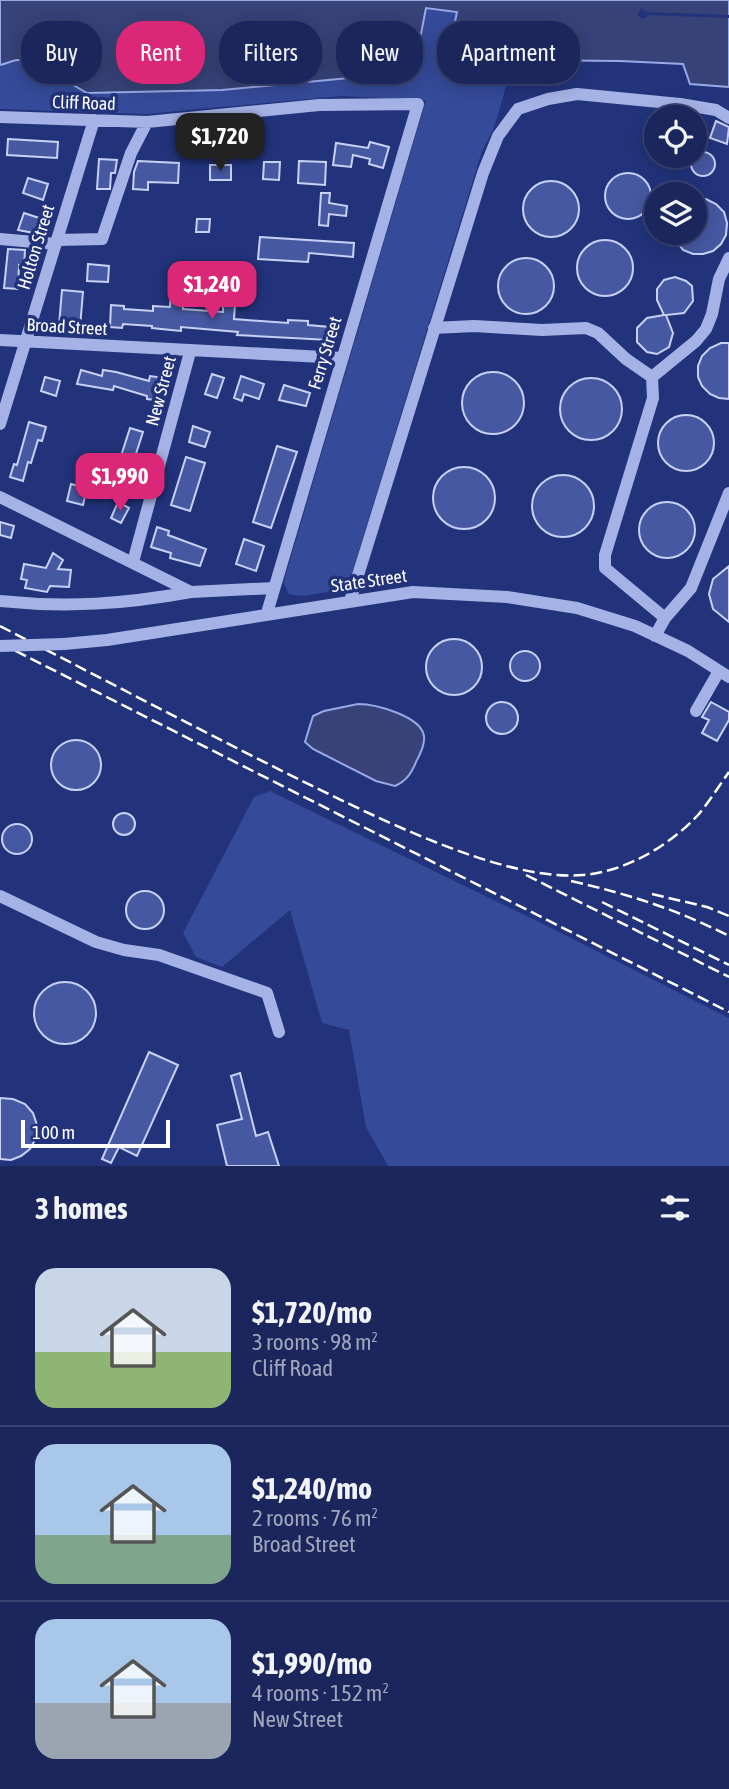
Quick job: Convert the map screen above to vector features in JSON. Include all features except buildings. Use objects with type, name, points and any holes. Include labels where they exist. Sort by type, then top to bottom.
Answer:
[{"type":"street","points":[[349,601],[483,173],[498,136],[518,109],[548,99],[577,94],[680,104],[716,110],[729,118]]},
{"type":"street","name":"Cliff Road","points":[[0,117],[147,122],[319,105],[418,104]]},
{"type":"street","name":"Ferry Street","points":[[267,613],[418,104]]},
{"type":"street","name":"Holton Street","points":[[0,424],[94,120]]},
{"type":"street","points":[[0,239],[56,242],[102,239],[131,153],[147,122]]},
{"type":"street","points":[[652,377],[696,341],[706,329],[719,279],[729,258]]},
{"type":"street","points":[[434,328],[586,328],[598,333],[626,359],[652,377]]},
{"type":"street","name":"Broad Street","points":[[0,340],[341,358]]},
{"type":"street","name":"New Street","points":[[133,562],[190,352]]},
{"type":"street","points":[[652,377],[653,398],[605,555],[605,568],[665,618]]},
{"type":"street","points":[[655,636],[665,618],[691,588],[729,494]]},
{"type":"street","points":[[0,497],[191,592]]},
{"type":"street","points":[[0,601],[60,606],[101,605],[191,592],[274,588]]},
{"type":"street","name":"State Street","points":[[0,646],[107,640],[413,592],[507,597],[577,608],[635,626],[688,651],[724,674]]},
{"type":"street","points":[[696,711],[724,674]]},
{"type":"street","points":[[0,896],[96,942],[124,950],[159,955],[267,993],[279,1032]]},
{"type":"shaded area","points":[[0,0],[729,0],[729,87],[690,84],[683,64],[580,61],[580,21],[455,21],[457,12],[426,8],[423,24],[423,21],[336,21],[336,79],[322,81],[322,21],[219,21],[219,84],[285,84],[222,90],[87,93],[72,84],[102,84],[102,21],[21,21],[21,61],[0,65]]},
{"type":"shaded area","points":[[426,8],[458,12],[456,21],[437,21],[437,84],[507,84],[494,128],[482,151],[350,580],[342,590],[301,596],[289,594],[284,584],[285,577],[426,100],[342,96],[146,114],[0,109],[0,65],[21,61],[21,84],[102,83],[138,91],[222,90],[283,84],[322,84],[322,78],[336,75],[336,84],[423,84],[423,24]]},
{"type":"shaded area","points":[[358,704],[396,712],[421,729],[424,739],[421,753],[408,777],[395,786],[376,781],[313,749],[305,742],[313,716]]},
{"type":"shaded area","points":[[270,791],[729,1018],[729,1166],[388,1166],[366,1127],[349,1030],[322,1023],[290,910],[222,967],[196,957],[183,933],[254,797]]},
{"type":"pier","points":[[641,8],[648,12],[729,15],[729,18],[649,15],[643,19],[637,15]]},
{"type":"railway","points":[[0,626],[298,779],[398,827],[476,857],[514,868],[550,874],[582,875],[630,863],[660,847],[686,826],[702,810],[729,772]]},
{"type":"railway","points":[[0,643],[729,1012]]},
{"type":"railway","points":[[526,875],[729,977]]},
{"type":"railway","points":[[571,881],[651,903],[729,936]]},
{"type":"railway","points":[[652,894],[707,907],[729,916]]},
{"type":"railway","points":[[602,902],[729,965]]}]
